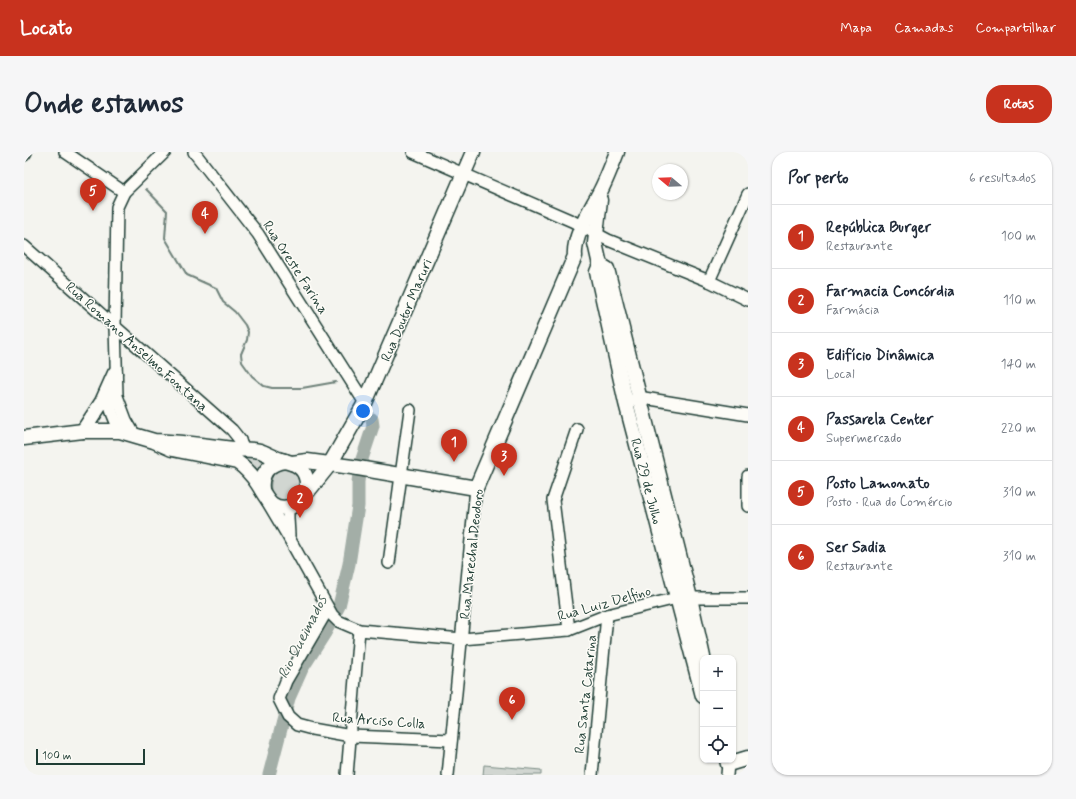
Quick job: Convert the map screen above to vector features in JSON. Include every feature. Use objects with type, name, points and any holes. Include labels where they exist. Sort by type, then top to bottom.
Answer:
[{"type":"main road","name":"Rua Doutor Maruri","points":[[305,495],[330,464],[365,403],[473,152]]},
{"type":"main road","name":"Rua Marechal Deodoro","points":[[476,488],[575,256],[574,250],[582,226],[602,188],[617,152]]},
{"type":"main road","name":"Rua Marechal Deodoro","points":[[600,238],[602,188]]},
{"type":"main road","points":[[575,256],[600,238]]},
{"type":"main road","name":"Rua 29 de Julho","points":[[600,238],[600,265],[597,272],[683,598],[702,691]]},
{"type":"main road","points":[[83,431],[102,402],[115,372]]},
{"type":"main road","points":[[24,438],[83,431],[127,433],[154,441],[172,449],[240,456],[260,452],[299,466],[304,472],[307,480],[305,495],[295,505],[288,507],[275,506],[269,502],[245,467],[240,456]]},
{"type":"main road","points":[[263,493],[261,483],[262,476],[271,465],[278,462],[307,461],[359,468],[476,488]]},
{"type":"main road","name":"Rua 29 de Julho","points":[[683,598],[702,655]]},
{"type":"main road","points":[[727,766],[748,758]]},
{"type":"street","points":[[66,152],[124,192]]},
{"type":"street","points":[[127,433],[110,409],[110,392],[115,372],[114,326],[117,207],[124,192],[165,152]]},
{"type":"street","name":"Rua Oreste Farina","points":[[194,152],[258,234],[365,403]]},
{"type":"street","points":[[413,152],[582,226],[600,238],[709,281],[748,300]]},
{"type":"street","points":[[709,281],[748,194]]},
{"type":"street","name":"Rua Romano Anselmo Fontana","points":[[24,246],[232,430],[240,440],[240,456]]},
{"type":"street","points":[[632,400],[748,415]]},
{"type":"street","points":[[389,563],[410,410]]},
{"type":"street","points":[[569,630],[553,500],[576,430]]},
{"type":"street","points":[[748,476],[748,506]]},
{"type":"street","name":"Rua Marechal Deodoro","points":[[448,775],[476,488]]},
{"type":"street","points":[[263,493],[333,615]]},
{"type":"street","points":[[288,507],[289,538]]},
{"type":"street","name":"Rua Luiz Delfino","points":[[333,615],[359,630],[462,640],[569,630],[607,615],[683,598],[748,598]]},
{"type":"street","name":"Rua Arciso Colla","points":[[333,615],[286,681],[279,699],[288,717],[297,725],[351,736],[451,740]]},
{"type":"street","name":"Rua Santa Catarina","points":[[592,775],[607,615]]},
{"type":"street","points":[[346,775],[351,736],[359,630]]},
{"type":"shaded area","points":[[242,454],[269,458],[258,476],[240,458]]},
{"type":"shaded area","points":[[286,466],[298,470],[301,489],[293,501],[277,503],[271,489],[273,474]]},
{"type":"shaded area","points":[[484,765],[541,770],[541,775],[483,775]]},
{"type":"waterway","points":[[146,189],[167,211],[165,238],[187,275],[216,288],[223,302],[235,312],[245,325],[248,332],[247,340],[241,354],[242,362],[252,376],[264,386],[272,388],[302,388],[336,382]]},
{"type":"waterway","name":"Rio Queimados","points":[[269,775],[289,698],[302,669],[325,633],[339,606],[349,564],[358,506],[360,465],[373,426],[372,419]]},
{"type":"place","name":"Posto Lamonato","points":[[93,211]]},
{"type":"place","name":"Passarela Center","points":[[205,234]]},
{"type":"place","name":"República Burger","points":[[454,462]]},
{"type":"place","name":"Edifício Dinâmica","points":[[504,476]]},
{"type":"place","name":"Farmacia Concórdia","points":[[300,518]]},
{"type":"place","name":"Ser Sadia","points":[[512,720]]}]
